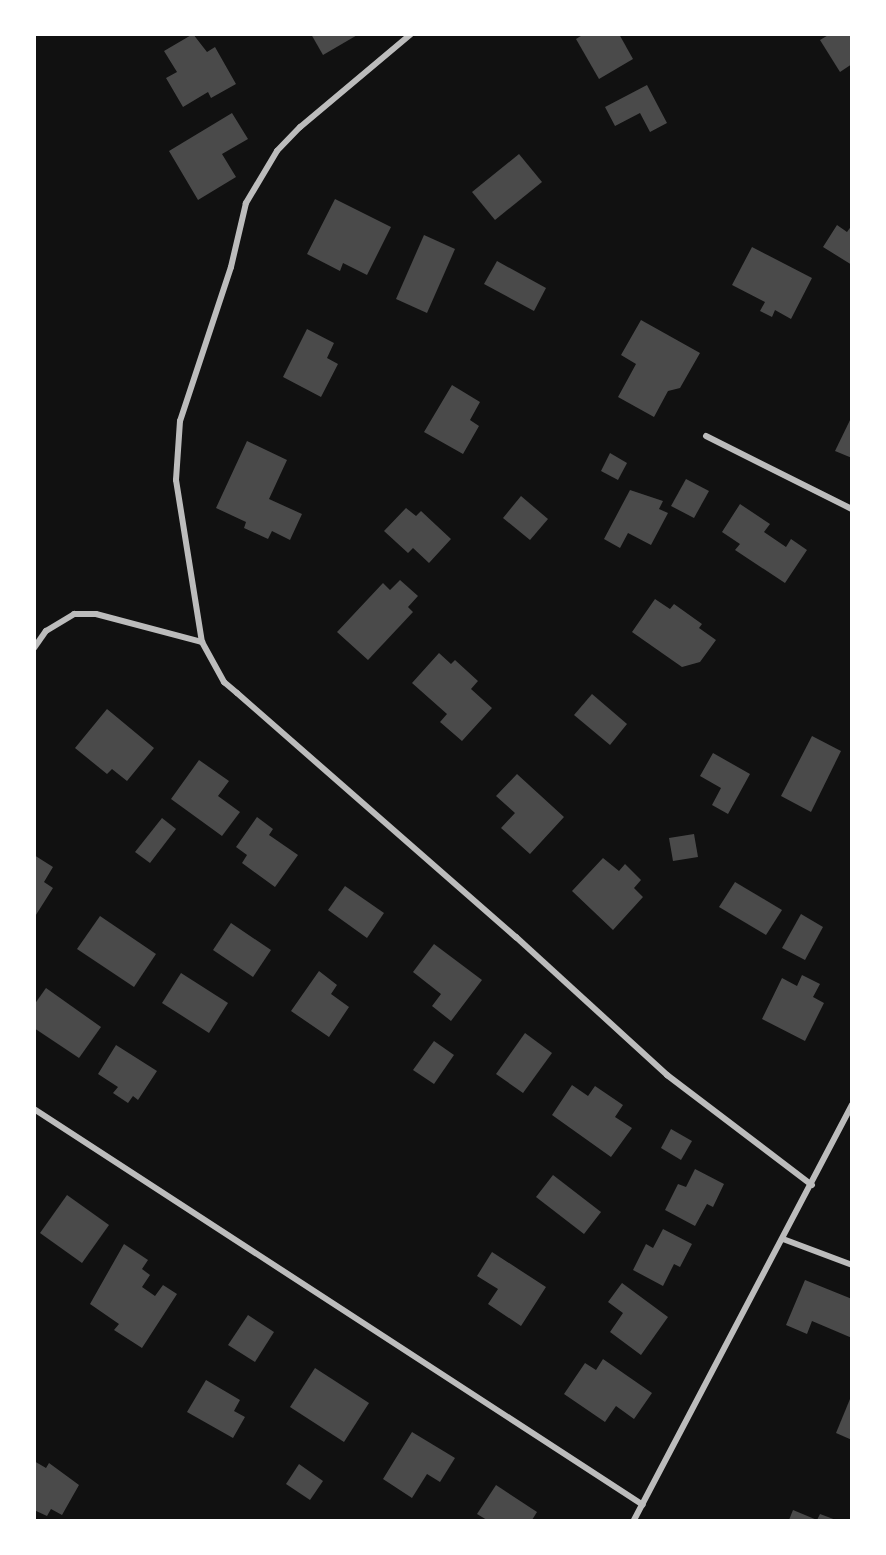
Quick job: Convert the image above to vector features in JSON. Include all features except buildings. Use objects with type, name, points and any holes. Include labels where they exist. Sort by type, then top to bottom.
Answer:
[{"type":"street","points":[[411,34],[300,127],[277,151],[246,203],[231,267],[180,421],[176,480],[202,642],[224,682],[516,937],[667,1075],[812,1185]]},
{"type":"street","points":[[706,436],[852,509]]},
{"type":"street","points":[[34,648],[46,631],[74,614],[96,614],[202,642]]},
{"type":"street","points":[[634,1521],[852,1105]]},
{"type":"street","points":[[34,1109],[643,1505]]},
{"type":"street","points":[[783,1239],[852,1265]]}]
